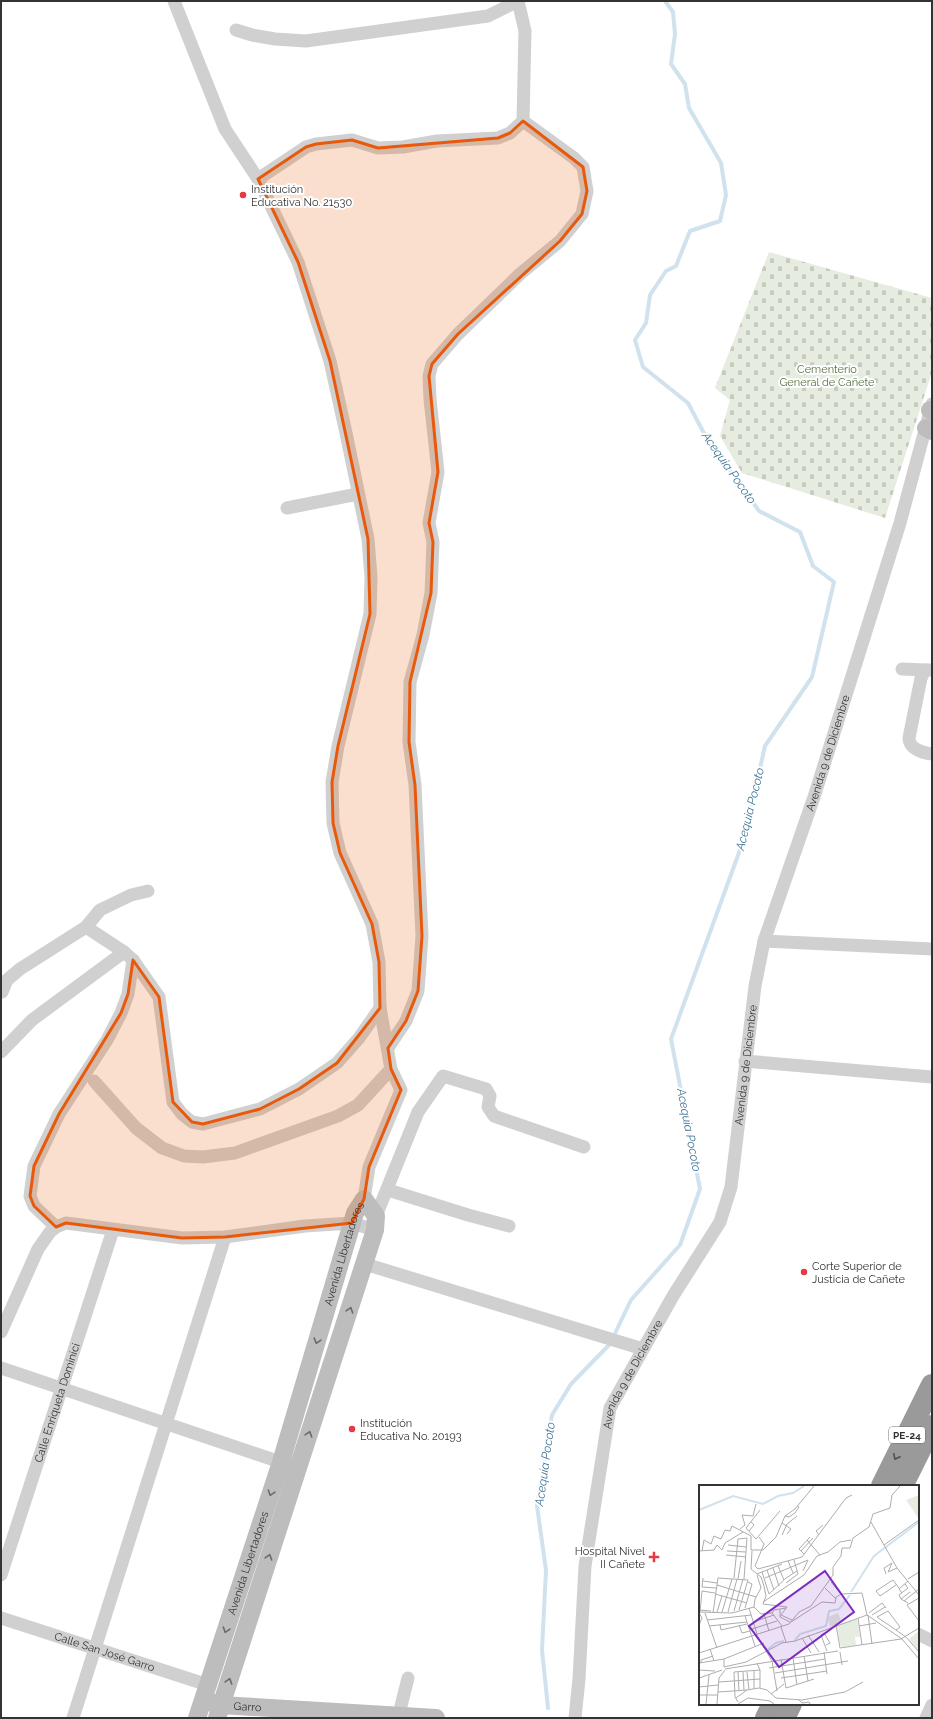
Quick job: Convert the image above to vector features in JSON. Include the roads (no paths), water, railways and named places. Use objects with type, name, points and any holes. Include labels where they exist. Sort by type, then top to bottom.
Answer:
[{"type":"highway","name":"PE-24","points":[[883,1485],[930,1393]]},
{"type":"highway","name":"PE-24","points":[[902,1485],[932,1426]]},
{"type":"highway","points":[[766,1718],[772,1705]]},
{"type":"highway","points":[[784,1718],[790,1705]]},
{"type":"street","points":[[174,1],[225,130],[258,180],[298,262],[330,361],[368,539],[371,577],[370,614],[338,746],[332,782],[333,823],[340,853],[372,924],[379,962],[380,1008],[392,1071],[401,1090],[369,1167],[364,1199]]},
{"type":"street","points":[[236,30],[275,40],[306,41],[488,16],[518,1],[525,31],[523,121],[510,133],[498,138],[437,141],[403,147],[378,148],[352,140],[316,144],[306,147],[258,180]]},
{"type":"street","points":[[388,1048],[406,1021],[418,991],[422,936],[416,800],[409,742],[409,712],[410,682],[423,635],[431,593],[433,542],[429,523],[438,472],[429,376],[432,364],[458,334],[520,274],[560,241],[582,214],[587,191],[583,167],[574,158],[523,121]]},
{"type":"street","name":"Avenida 9 de Diciembre","points":[[575,1718],[579,1679],[585,1566],[610,1408],[673,1296],[720,1222],[726,1204],[731,1187],[755,986],[764,941],[816,790],[900,523],[929,430],[931,408]]},
{"type":"street","points":[[287,508],[358,494]]},
{"type":"street","points":[[902,669],[929,670]]},
{"type":"street","points":[[929,670],[921,678],[909,742],[918,750],[932,754]]},
{"type":"street","points":[[2,992],[7,980],[20,969],[86,927],[100,910],[131,895],[148,892]]},
{"type":"street","points":[[86,927],[128,956],[159,997],[173,1102],[182,1114],[192,1122],[203,1124],[260,1109],[300,1089],[337,1063],[359,1038],[380,1008]]},
{"type":"street","points":[[764,941],[932,949]]},
{"type":"street","points":[[1,1052],[32,1020],[128,956]]},
{"type":"street","points":[[56,1227],[34,1206],[30,1196],[34,1166],[59,1114],[107,1040],[121,1013],[128,994],[128,956]]},
{"type":"street","points":[[745,1061],[932,1077]]},
{"type":"street","points":[[94,1081],[136,1128],[162,1148],[184,1156],[203,1157],[234,1153],[338,1116],[358,1105],[392,1071]]},
{"type":"street","points":[[1,1332],[38,1249],[50,1232],[56,1227],[66,1223],[182,1238],[225,1237],[305,1226],[375,1223],[418,1112],[444,1076],[486,1089],[490,1093],[488,1107],[494,1116],[584,1147]]},
{"type":"street","points":[[388,1190],[509,1226]]},
{"type":"street","name":"Avenida Libertadores","points":[[197,1718],[281,1462],[355,1213],[364,1199]]},
{"type":"street","name":"Avenida Libertadores","points":[[219,1712],[365,1264],[375,1223],[364,1199]]},
{"type":"street","name":"Calle Enriqueta Dominici","points":[[1,1575],[113,1230]]},
{"type":"street","points":[[73,1718],[225,1237]]},
{"type":"street","points":[[365,1264],[643,1349]]},
{"type":"street","points":[[1,1368],[298,1468]]},
{"type":"street","name":"Calle San José Garro","points":[[1,1618],[95,1648],[206,1693]]},
{"type":"street","points":[[919,1634],[932,1641]]},
{"type":"street","points":[[398,1717],[408,1678]]},
{"type":"street","name":"Garro","points":[[206,1693],[219,1712],[436,1718]]},
{"type":"street","points":[[926,1718],[932,1705]]},
{"type":"waterway","name":"Acequia Pocoto","points":[[548,1708],[542,1650],[546,1570],[537,1506],[552,1415],[571,1384],[610,1344],[631,1300],[680,1245],[700,1189],[671,1039],[744,839],[765,746],[812,677],[834,582],[813,566],[800,532],[759,511],[706,437],[688,403],[643,367],[635,340],[646,323],[650,295],[666,271],[676,266],[690,231],[720,221],[726,195],[721,163],[689,108],[685,84],[671,64],[675,34],[673,12],[665,1]]},
{"type":"place","name":"Institución Educativa No. 21530","points":[[243,195]]},
{"type":"place","name":"Corte Superior de Justicia de Cañete","points":[[804,1272]]},
{"type":"place","name":"Institución Educativa No. 20193","points":[[352,1429]]},
{"type":"place","name":"Hospital Nivel II Cañete","points":[[654,1557]]},
{"type":"park label","name":"Cementerio General de Cañete","points":[[827,375]]}]
